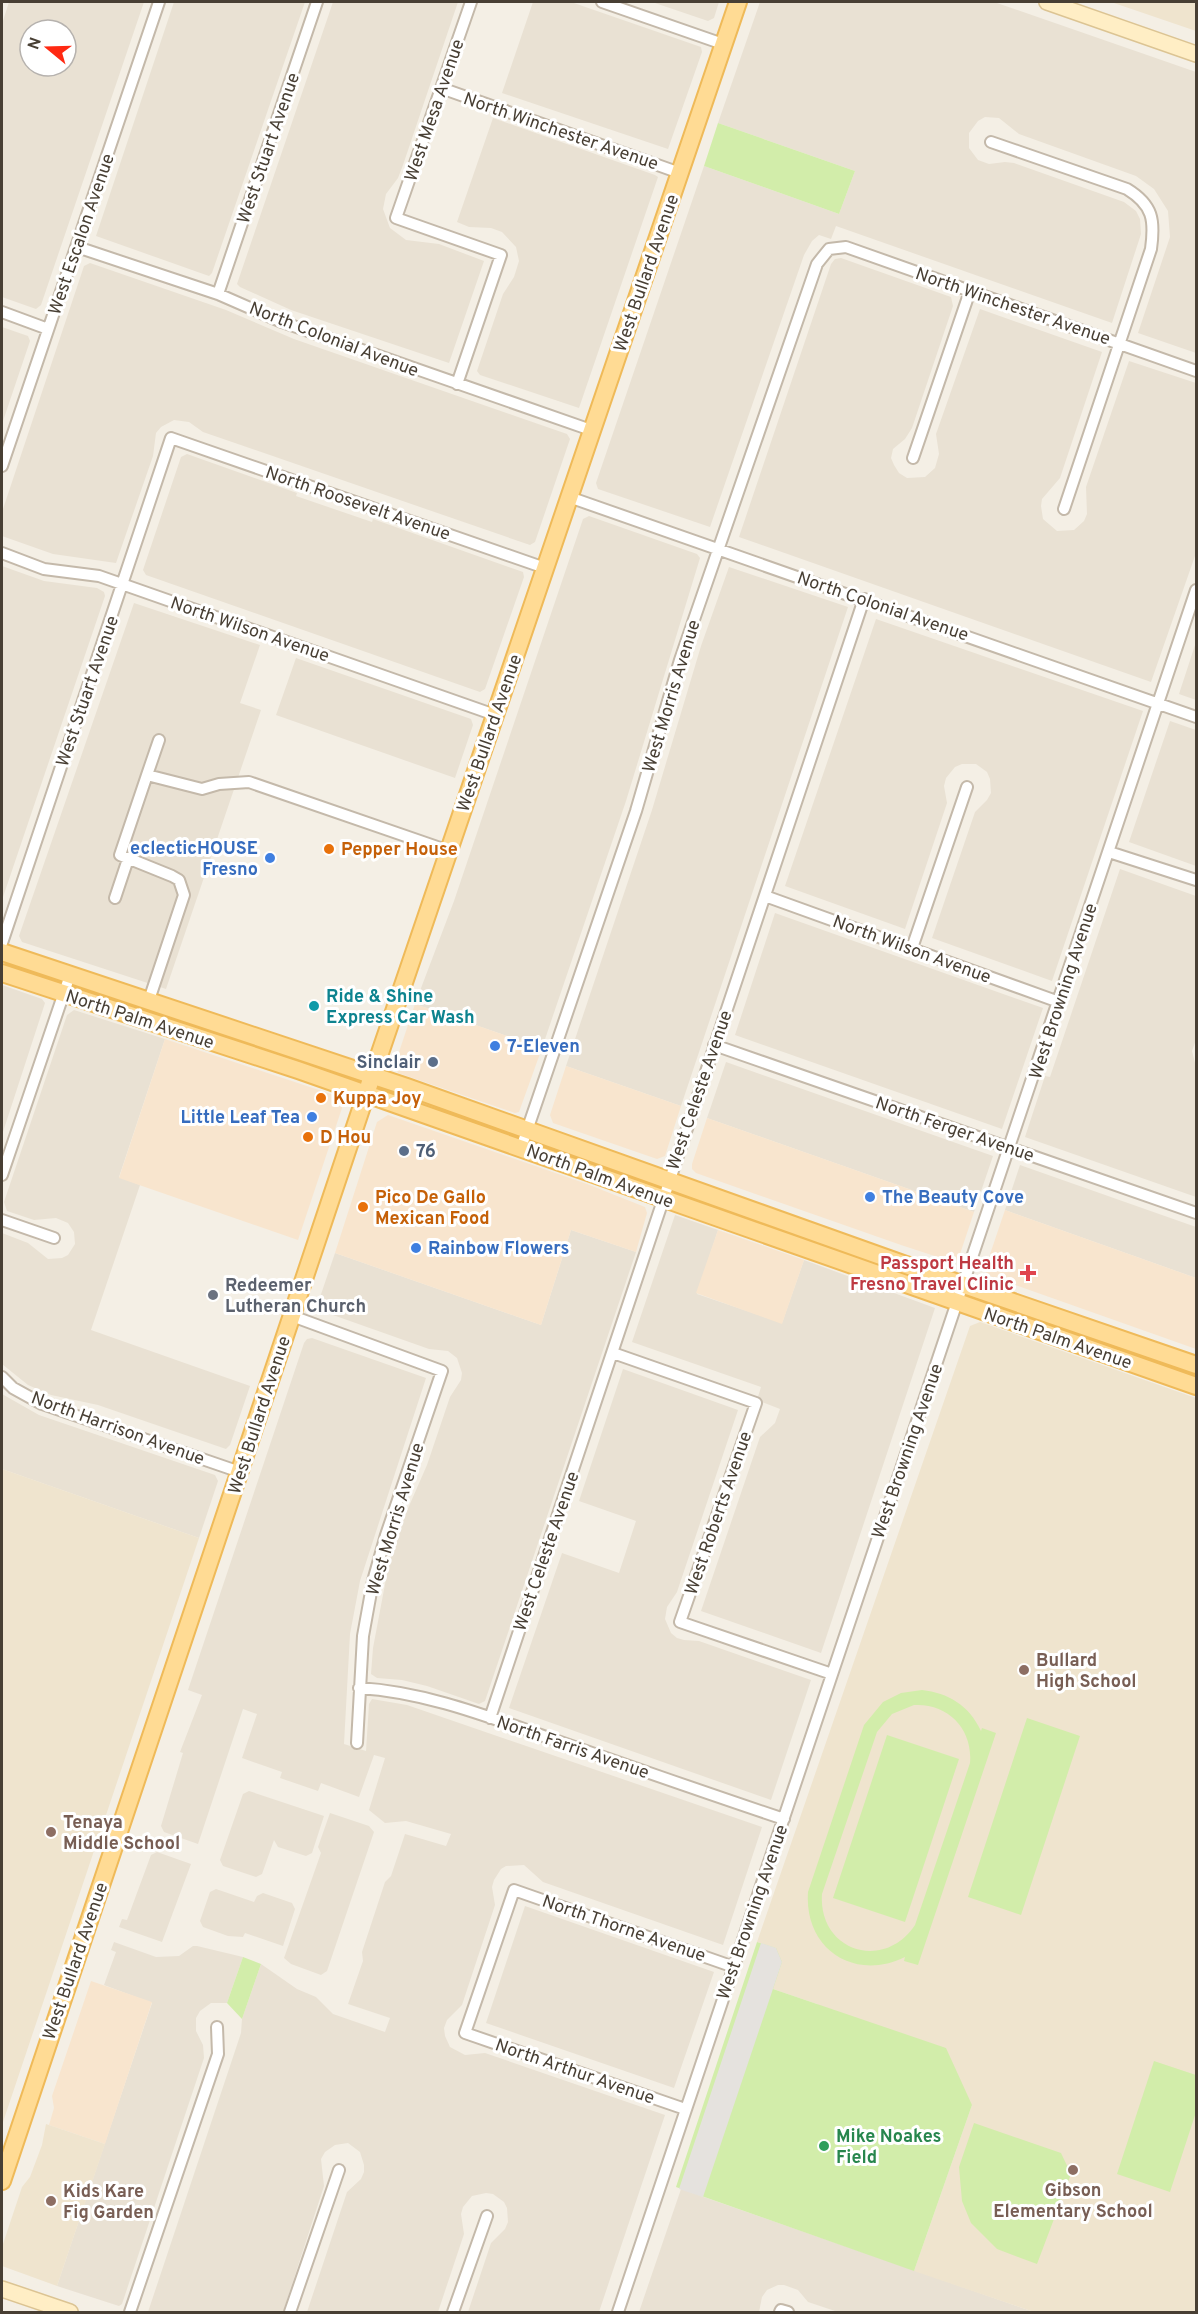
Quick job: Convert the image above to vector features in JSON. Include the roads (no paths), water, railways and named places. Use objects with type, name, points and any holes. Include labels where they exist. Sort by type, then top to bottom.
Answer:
[{"type":"main road","name":"West Bullard Avenue","points":[[2,2181],[366,1094],[738,2]]},
{"type":"main road","points":[[1047,2],[1197,54]]},
{"type":"main road","name":"North Palm Avenue","points":[[2,952],[373,1076],[963,1286],[1197,1365]]},
{"type":"main road","name":"North Palm Avenue","points":[[2,973],[366,1094],[1197,1386]]},
{"type":"main road","points":[[131,1016],[173,1020],[228,1036],[235,1036],[239,1030]]},
{"type":"main road","points":[[2,2289],[70,2313]]},
{"type":"street","name":"West Escalon Avenue","points":[[2,466],[159,2]]},
{"type":"street","name":"West Stuart Avenue","points":[[218,294],[317,2]]},
{"type":"street","name":"West Mesa Avenue","points":[[457,384],[501,255],[396,218],[471,2]]},
{"type":"street","points":[[602,2],[723,44]]},
{"type":"street","name":"North Winchester Avenue","points":[[441,88],[680,172]]},
{"type":"street","points":[[991,142],[1127,189],[1140,197],[1149,207],[1154,228],[1151,249],[1064,509]]},
{"type":"street","name":"North Colonial Avenue","points":[[77,247],[218,294],[282,322],[591,430]]},
{"type":"street","name":"North Winchester Avenue","points":[[830,249],[846,247],[1197,371]]},
{"type":"street","name":"West Morris Avenue","points":[[521,1148],[636,811],[680,660],[718,549],[817,264],[830,249]]},
{"type":"street","points":[[913,458],[970,291]]},
{"type":"street","points":[[2,312],[48,328]]},
{"type":"street","name":"West Stuart Avenue","points":[[2,943],[171,438]]},
{"type":"street","name":"North Roosevelt Avenue","points":[[171,438],[545,568]]},
{"type":"street","name":"North Colonial Avenue","points":[[569,497],[1197,717]]},
{"type":"street","name":"North Wilson Avenue","points":[[2,553],[44,569],[86,574],[122,584],[495,715]]},
{"type":"street","name":"West Browning Avenue","points":[[618,2313],[1197,590]]},
{"type":"street","name":"West Celeste Avenue","points":[[490,1718],[864,599]]},
{"type":"street","points":[[149,1000],[181,906],[183,888],[179,880],[172,876],[120,855],[159,740]]},
{"type":"street","points":[[147,775],[202,789],[219,784],[249,782],[449,851]]},
{"type":"street","points":[[912,948],[966,787]]},
{"type":"street","points":[[1109,852],[1197,880]]},
{"type":"street","points":[[115,898],[128,859]]},
{"type":"street","name":"North Wilson Avenue","points":[[765,896],[1059,1002]]},
{"type":"street","points":[[2,1175],[70,975]]},
{"type":"street","name":"North Ferger Avenue","points":[[714,1045],[1197,1213]]},
{"type":"street","points":[[2,1220],[54,1238]]},
{"type":"street","name":"West Morris Avenue","points":[[292,1316],[442,1371],[386,1535],[373,1581],[363,1636],[357,1743]]},
{"type":"street","name":"West Roberts Avenue","points":[[613,1353],[756,1403],[680,1622],[832,1674]]},
{"type":"street","name":"North Harrison Avenue","points":[[2,1377],[13,1388],[42,1404],[240,1472]]},
{"type":"street","name":"North Farris Avenue","points":[[359,1688],[413,1694],[490,1718],[784,1819]]},
{"type":"street","name":"North Thorne Avenue","points":[[465,2033],[514,1890],[734,1966]]},
{"type":"street","points":[[130,2313],[218,2054],[217,2027]]},
{"type":"street","name":"North Arthur Avenue","points":[[465,2033],[685,2109]]},
{"type":"street","points":[[290,2313],[339,2169]]},
{"type":"street","points":[[453,2313],[487,2216]]},
{"type":"place","name":"Pepper House","points":[[329,849]]},
{"type":"place","name":"eclecticHOUSE Fresno","points":[[270,858]]},
{"type":"place","name":"Ride & Shine Express Car Wash","points":[[314,1006]]},
{"type":"place","name":"7-Eleven","points":[[495,1046]]},
{"type":"place","name":"Sinclair","points":[[433,1062]]},
{"type":"place","name":"Kuppa Joy","points":[[321,1098]]},
{"type":"place","name":"Little Leaf Tea","points":[[312,1117]]},
{"type":"place","name":"D Hou","points":[[308,1137]]},
{"type":"place","name":"76","points":[[404,1151]]},
{"type":"place","name":"The Beauty Cove","points":[[870,1197]]},
{"type":"place","name":"Pico De Gallo Mexican Food","points":[[363,1207]]},
{"type":"place","name":"Rainbow Flowers","points":[[416,1248]]},
{"type":"place","name":"Passport Health Fresno Travel Clinic","points":[[1028,1273]]},
{"type":"place","name":"Redeemer Lutheran Church","points":[[213,1295]]},
{"type":"place","name":"Bullard High School","points":[[1024,1670]]},
{"type":"place","name":"Tenaya Middle School","points":[[51,1832]]},
{"type":"place","name":"Mike Noakes Field","points":[[824,2146]]},
{"type":"place","name":"Gibson Elementary School","points":[[1073,2170]]},
{"type":"place","name":"Kids Kare Fig Garden","points":[[51,2201]]}]
